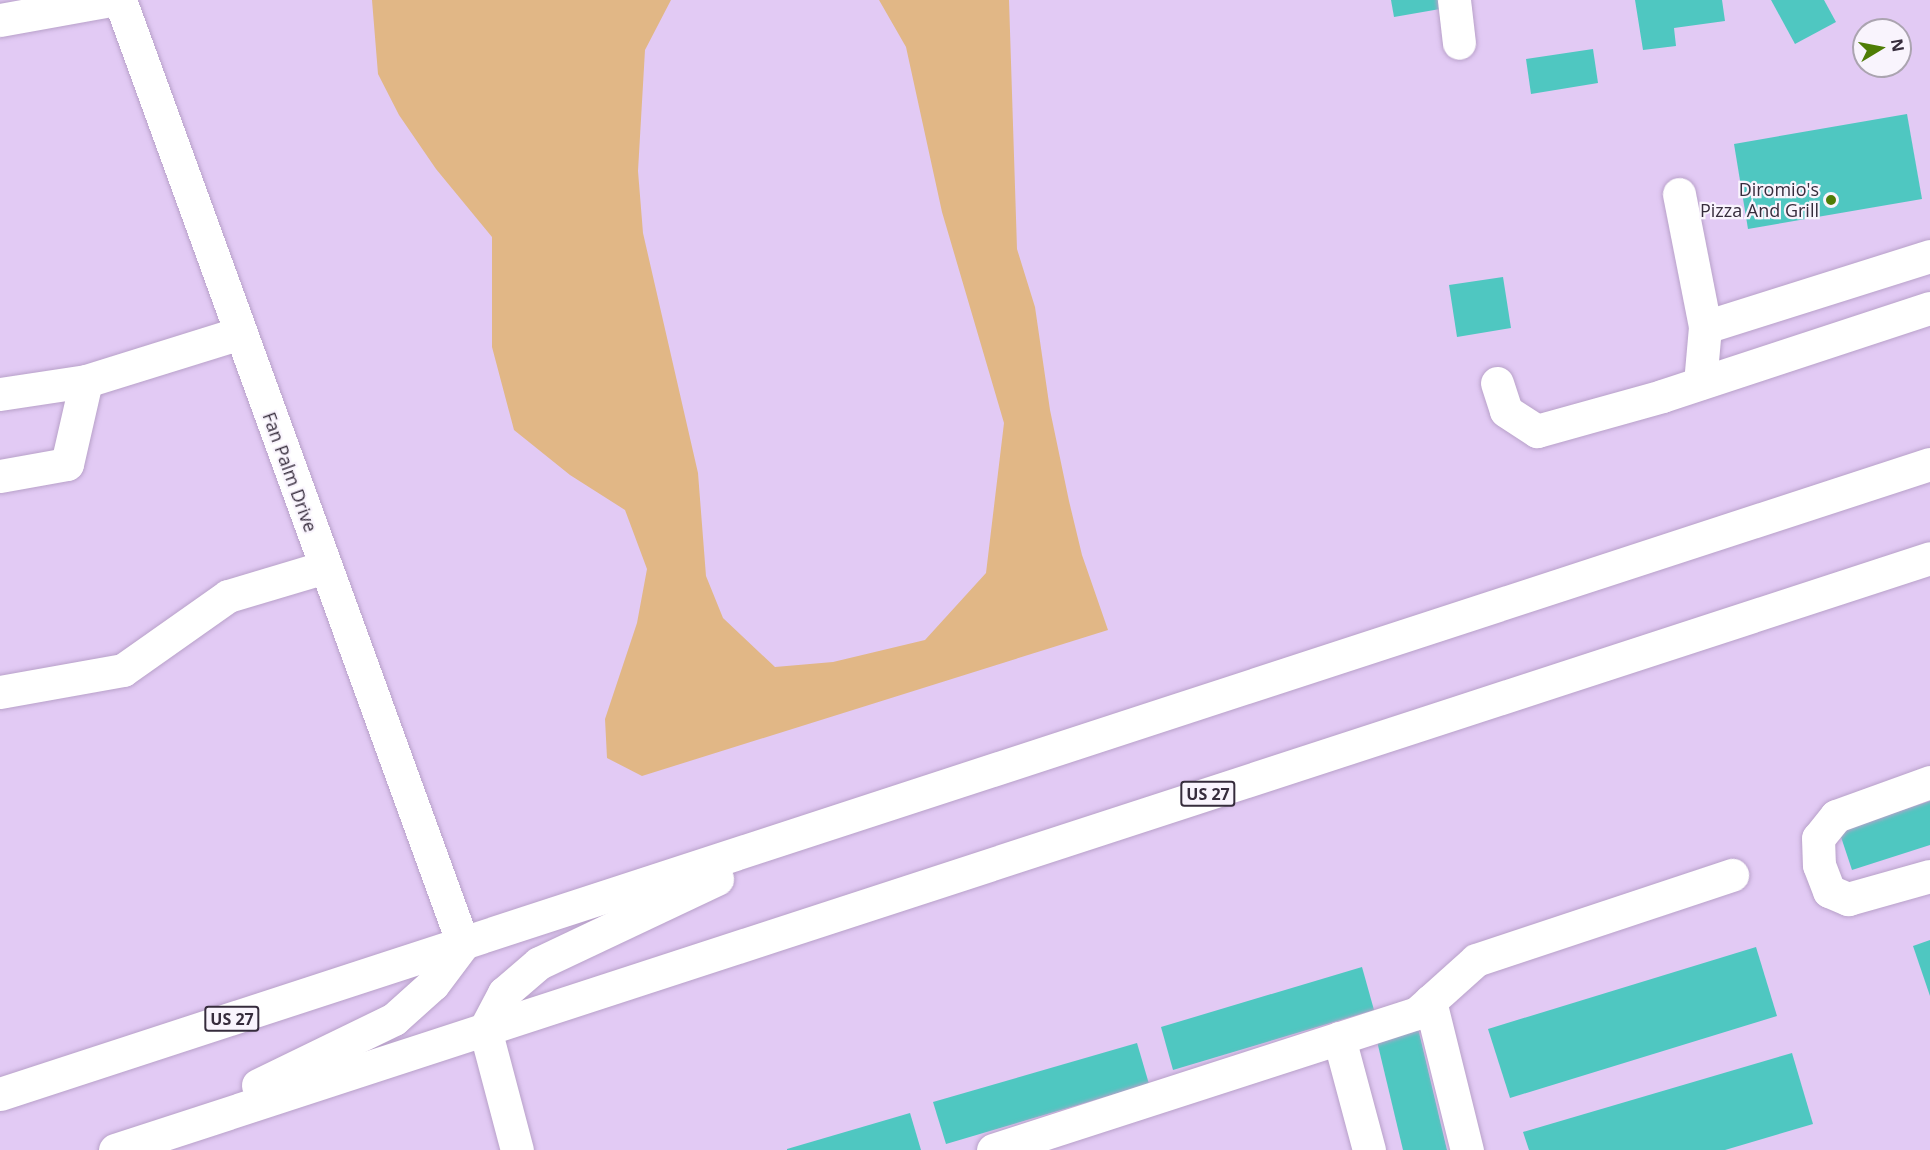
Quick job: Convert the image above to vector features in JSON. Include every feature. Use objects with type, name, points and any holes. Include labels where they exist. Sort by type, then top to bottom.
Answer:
[{"type":"main road","points":[[0,20],[111,0]]},
{"type":"main road","name":"Fan Palm Drive","points":[[120,0],[463,944]]},
{"type":"main road","points":[[1454,0],[1459,43]]},
{"type":"main road","points":[[1679,194],[1705,327],[1700,383]]},
{"type":"main road","points":[[1705,327],[1930,256]]},
{"type":"main road","points":[[1497,383],[1506,411],[1537,431],[1700,383],[1930,308]]},
{"type":"main road","points":[[0,394],[86,381],[240,333]]},
{"type":"main road","points":[[0,476],[67,464],[86,381]]},
{"type":"main road","name":"US 27","points":[[0,1094],[1930,464]]},
{"type":"main road","name":"US 27","points":[[129,1145],[1930,558]]},
{"type":"main road","points":[[0,692],[123,670],[228,596],[325,567]]},
{"type":"main road","points":[[1930,782],[1836,816],[1818,838],[1819,865],[1829,891],[1848,900],[1930,876]]},
{"type":"main road","points":[[517,1150],[485,1029],[504,993],[539,963],[843,820]]},
{"type":"main road","points":[[993,1150],[1417,1013],[1476,960],[1732,875]]},
{"type":"main road","points":[[129,1145],[394,1019],[433,984],[463,944]]},
{"type":"main road","points":[[1430,1001],[1467,1150]]},
{"type":"main road","points":[[1339,1038],[1369,1150]]},
{"type":"shaded area","points":[[372,0],[671,0],[645,50],[638,171],[643,233],[698,473],[706,576],[723,618],[775,667],[833,662],[925,640],[986,573],[1004,423],[942,212],[906,47],[879,0],[1009,0],[1017,249],[1035,307],[1050,410],[1069,501],[1082,555],[1108,630],[642,776],[607,758],[605,719],[637,623],[647,569],[625,510],[570,475],[514,430],[492,347],[492,237],[436,169],[399,115],[378,74]]},
{"type":"building","points":[[1391,0],[1438,0],[1440,9],[1394,17]]},
{"type":"building","points":[[1635,0],[1722,0],[1725,21],[1674,28],[1676,46],[1643,50]]},
{"type":"building","points":[[1771,0],[1824,0],[1836,22],[1795,44]]},
{"type":"building","points":[[1593,49],[1598,83],[1531,94],[1526,59]]},
{"type":"building","points":[[1907,114],[1922,199],[1748,229],[1734,144]]},
{"type":"building","points":[[1503,277],[1511,328],[1457,337],[1449,285]]},
{"type":"building","points":[[1930,801],[1930,845],[1852,870],[1839,831]]},
{"type":"building","points":[[1930,940],[1930,996],[1913,946]]},
{"type":"building","points":[[1756,947],[1777,1016],[1510,1098],[1488,1029]]},
{"type":"building","points":[[1362,967],[1374,1010],[1173,1070],[1161,1027]]},
{"type":"building","points":[[1418,1028],[1447,1150],[1403,1150],[1376,1037]]},
{"type":"building","points":[[1137,1043],[1149,1084],[946,1144],[933,1102]]},
{"type":"building","points":[[1792,1053],[1813,1124],[1725,1150],[1529,1150],[1523,1132]]},
{"type":"building","points":[[910,1113],[921,1150],[787,1150],[787,1149]]},
{"type":"place","name":"Diromio's Pizza And Grill","points":[[1831,200]]}]
